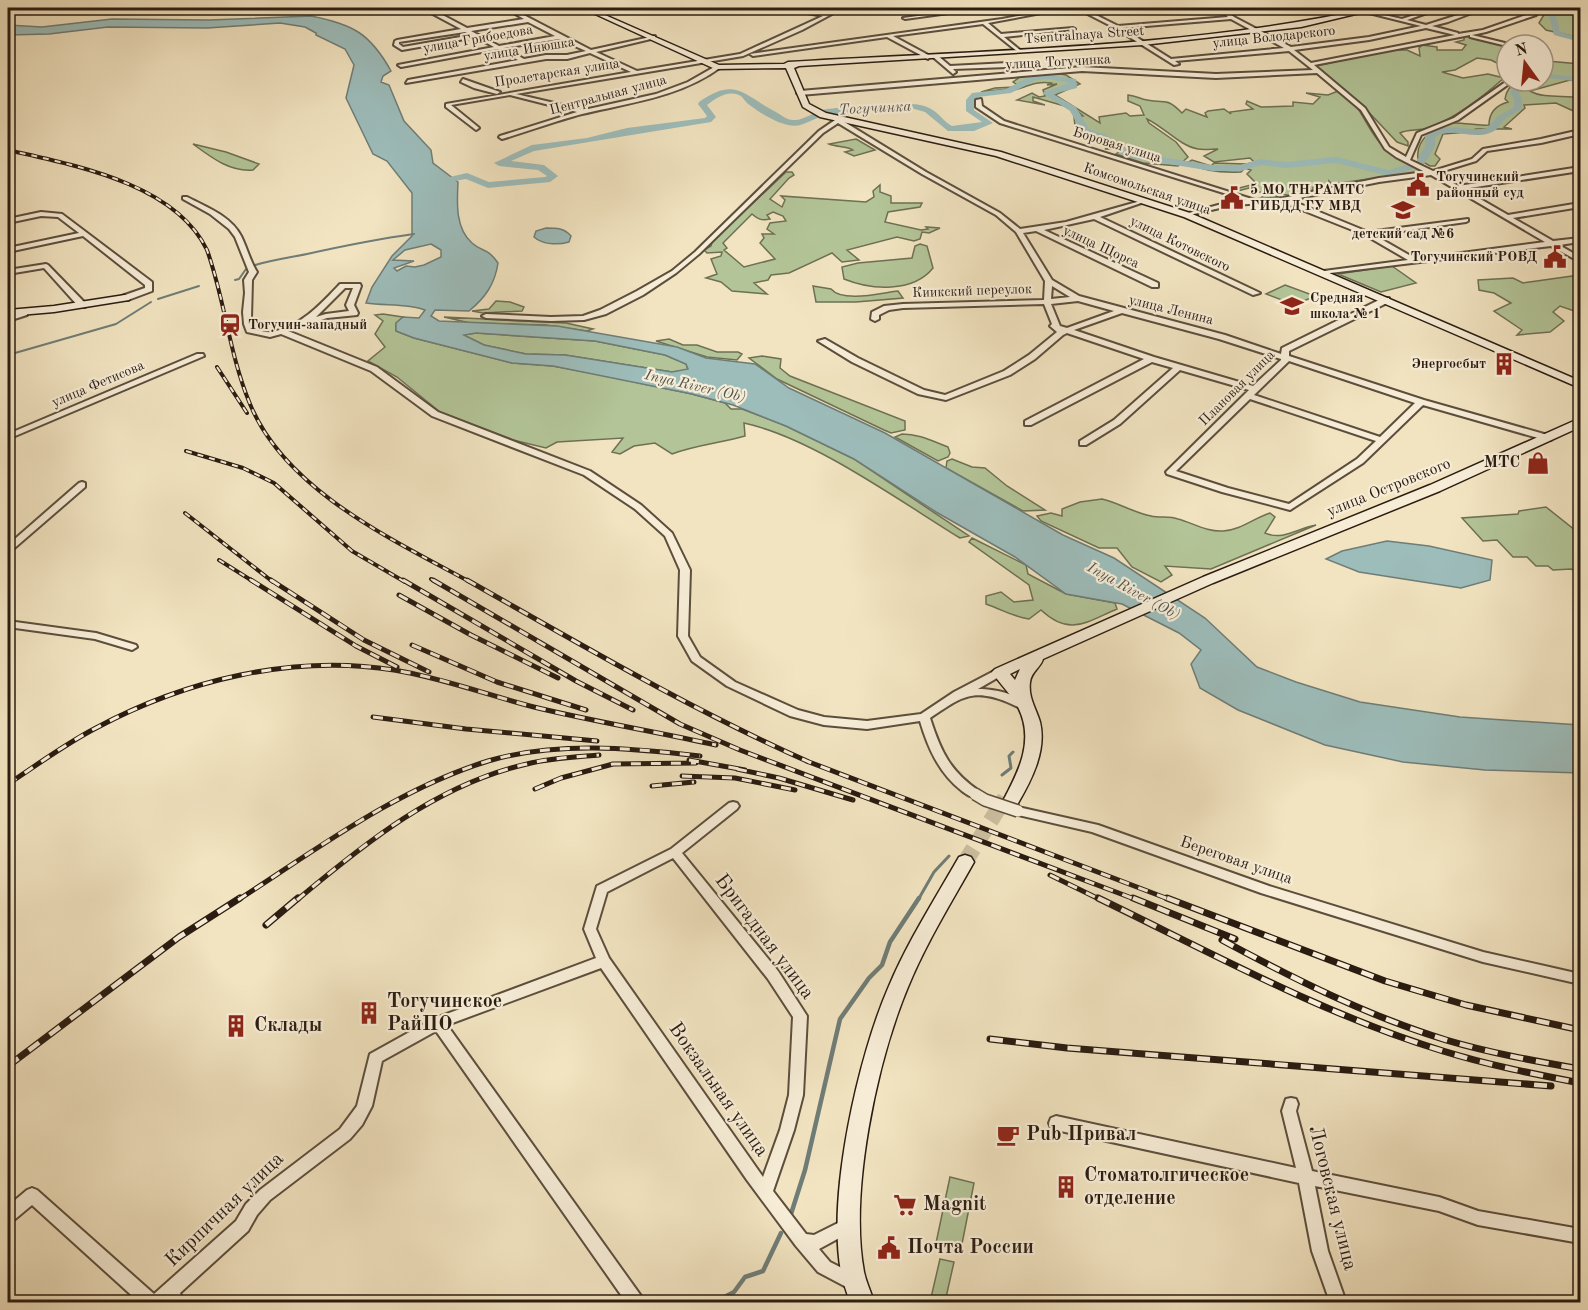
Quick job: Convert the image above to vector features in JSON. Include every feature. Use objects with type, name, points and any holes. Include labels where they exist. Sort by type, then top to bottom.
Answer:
[{"type":"main road","points":[[585,8],[718,67]]},
{"type":"main road","name":"Tsentralnaya Street","points":[[718,67],[733,69],[1143,43],[1256,31],[1378,8]]},
{"type":"main road","points":[[796,71],[815,62]]},
{"type":"main road","points":[[788,64],[796,71],[800,93]]},
{"type":"main road","name":"Комсомольская улица","points":[[800,93],[806,105],[813,111],[838,120],[989,152],[1187,215],[1581,385]]},
{"type":"main road","points":[[8,313],[24,313],[125,298]]},
{"type":"main road","name":"улица Островского","points":[[1000,672],[1208,580],[1434,488],[1581,423]]},
{"type":"main road","points":[[1025,706],[1020,687],[1023,676],[1028,666],[1043,654]]},
{"type":"main road","points":[[1000,672],[1025,706],[1034,724],[1035,741],[1032,753],[1011,803]]},
{"type":"main road","points":[[857,1292],[849,1224],[853,1166],[860,1123],[879,1045],[897,989],[934,916],[969,863]]},
{"type":"street","points":[[63,9],[74,8]]},
{"type":"street","points":[[509,9],[529,8]]},
{"type":"street","points":[[787,8],[827,15]]},
{"type":"street","points":[[741,55],[841,8]]},
{"type":"street","points":[[741,55],[777,52],[1002,20],[1066,8]]},
{"type":"street","points":[[1078,8],[1117,27],[1172,60],[1188,74]]},
{"type":"street","points":[[1090,13],[1151,8]]},
{"type":"street","points":[[1220,8],[1232,18],[1290,49],[1340,88],[1363,109],[1387,147],[1581,260]]},
{"type":"street","points":[[1355,8],[1427,27],[1495,41]]},
{"type":"street","points":[[1402,21],[1439,8]]},
{"type":"street","name":"улица Володарского","points":[[1172,60],[1290,49],[1427,27],[1483,8]]},
{"type":"street","points":[[1311,64],[1498,27],[1534,14],[1511,8]]},
{"type":"street","points":[[509,9],[560,37],[636,73]]},
{"type":"street","points":[[905,18],[981,9]]},
{"type":"street","points":[[433,12],[523,61]]},
{"type":"street","points":[[994,16],[1002,20]]},
{"type":"street","points":[[1117,27],[1232,18]]},
{"type":"street","points":[[476,36],[402,49],[396,44],[397,41],[529,20]]},
{"type":"street","points":[[984,22],[1018,51]]},
{"type":"street","points":[[999,36],[1073,29]]},
{"type":"street","points":[[889,36],[932,57],[963,79]]},
{"type":"street","name":"улица Грибоедова","points":[[401,65],[560,37]]},
{"type":"street","name":"улица Инюшка","points":[[408,82],[546,57],[567,57],[653,37]]},
{"type":"street","points":[[777,52],[788,64]]},
{"type":"street","name":"Пролетарская улица","points":[[476,128],[448,106],[449,104],[503,93],[741,55]]},
{"type":"street","points":[[948,68],[1008,65]]},
{"type":"street","name":"Центральная улица","points":[[502,137],[585,112],[629,104],[665,93],[690,83],[718,67]]},
{"type":"street","name":"улица Тогучинка","points":[[800,93],[1082,69],[1216,76],[1319,71]]},
{"type":"street","name":"улица Инюшка","points":[[463,81],[476,87],[553,102],[585,112]]},
{"type":"street","points":[[1413,164],[1419,134],[1456,119],[1495,92]]},
{"type":"street","name":"Боровая улица","points":[[979,100],[979,107],[1002,122],[1093,151],[1105,152],[1258,202]]},
{"type":"street","points":[[486,316],[551,320],[584,318],[603,312],[640,293],[674,272],[697,253],[821,132],[838,120]]},
{"type":"street","name":"улица Ленина","points":[[838,120],[914,167],[998,214],[1019,231],[1049,281],[1076,298],[1222,337],[1421,402],[1548,438]]},
{"type":"street","points":[[1187,215],[1233,203],[1283,200],[1379,180],[1432,173],[1474,160],[1485,150],[1581,132]]},
{"type":"street","points":[[1457,188],[1581,169]]},
{"type":"street","points":[[185,198],[209,210],[236,232],[253,272],[248,280],[249,297],[246,302],[250,330],[265,334],[285,330],[326,316],[354,312],[350,305],[357,286],[343,286],[316,314],[285,330]]},
{"type":"street","points":[[1283,200],[1367,234],[1413,260]]},
{"type":"street","points":[[1019,231],[1039,230],[1142,201]]},
{"type":"street","points":[[1506,217],[1581,205]]},
{"type":"street","points":[[8,221],[41,214],[60,215],[149,284],[149,289],[125,298]]},
{"type":"street","name":"улица Котовского","points":[[1093,216],[1256,293]]},
{"type":"street","points":[[1367,234],[1466,220]]},
{"type":"street","name":"улица Щорса","points":[[1039,230],[1155,285]]},
{"type":"street","points":[[8,250],[83,234]]},
{"type":"street","points":[[1324,273],[1581,240]]},
{"type":"street","points":[[8,272],[46,266],[82,305]]},
{"type":"street","points":[[1049,281],[1047,302],[1060,329],[1179,367],[1381,440],[1421,402]]},
{"type":"street","name":"Киикский переулок","points":[[874,318],[880,310],[903,306],[1047,302],[1076,298]]},
{"type":"street","name":"Плановая улица","points":[[1381,440],[1360,461],[1290,507],[1170,472],[1287,357],[1284,352],[1290,347],[1386,300]]},
{"type":"street","points":[[822,341],[855,360],[912,387],[946,398],[1007,373],[1032,357],[1060,329],[1120,311]]},
{"type":"street","points":[[8,319],[24,313]]},
{"type":"street","points":[[285,330],[374,369],[435,414],[587,473],[638,507],[669,535],[685,570],[683,636],[696,659],[731,684],[794,713],[824,721],[867,725],[924,717],[1000,672]]},
{"type":"street","name":"улица Фетисова","points":[[8,437],[200,356]]},
{"type":"street","points":[[1028,423],[1151,359]]},
{"type":"street","points":[[1083,443],[1117,422],[1179,367]]},
{"type":"street","points":[[8,549],[82,485]]},
{"type":"street","points":[[8,624],[96,636],[132,647]]},
{"type":"street","points":[[958,695],[981,691],[1001,695],[1025,706]]},
{"type":"street","name":"Береговая улица","points":[[924,717],[933,747],[947,772],[985,800],[1011,803],[1094,828],[1265,890],[1483,957],[1581,979]]},
{"type":"street","name":"Вокзальная улица","points":[[734,806],[675,852],[601,890],[590,929],[603,961],[765,1192],[824,1267],[857,1292]]},
{"type":"street","name":"Бригадная улица","points":[[675,852],[773,975],[800,1016],[796,1095],[787,1130],[765,1192]]},
{"type":"street","name":"Кирпичная улица","points":[[168,1299],[242,1226],[246,1217],[262,1200],[304,1163],[344,1134],[356,1121],[368,1098],[375,1058],[438,1023],[603,961]]},
{"type":"street","points":[[438,1023],[635,1302]]},
{"type":"street","name":"Логовская улица","points":[[1291,1104],[1289,1111],[1306,1177],[1320,1251],[1338,1302]]},
{"type":"street","points":[[1056,1123],[1439,1204],[1478,1218],[1581,1236]]},
{"type":"street","points":[[8,1215],[32,1195],[151,1302]]},
{"type":"street","points":[[802,1241],[815,1243],[849,1224]]},
{"type":"green space","points":[[1542,8],[1580,8],[1580,38],[1546,30],[1539,23],[1545,13]]},
{"type":"green space","points":[[1464,36],[1495,42],[1495,62],[1477,58],[1455,70],[1442,72],[1463,78],[1488,74],[1495,76],[1495,85],[1449,118],[1428,128],[1400,133],[1408,142],[1408,146],[1397,142],[1360,103],[1316,66],[1389,50],[1407,50],[1420,56],[1419,48],[1422,45],[1437,47],[1437,50],[1462,50],[1466,45],[1456,42],[1464,40]]},
{"type":"green space","points":[[1555,62],[1580,64],[1580,82],[1570,80],[1555,84]]},
{"type":"green space","points":[[1055,73],[1066,75],[1080,84],[1055,95],[1100,123],[1099,117],[1126,113],[1130,116],[1144,115],[1140,106],[1128,101],[1128,95],[1166,102],[1182,113],[1186,109],[1207,117],[1205,113],[1208,111],[1224,109],[1231,114],[1230,112],[1253,109],[1246,104],[1247,101],[1261,107],[1293,106],[1293,102],[1313,104],[1320,97],[1306,93],[1328,95],[1338,91],[1346,95],[1358,108],[1382,145],[1421,172],[1332,184],[1329,181],[1330,188],[1317,191],[1320,188],[1314,185],[1312,191],[1292,196],[1266,191],[1280,198],[1260,199],[1265,194],[1249,188],[1238,191],[1235,189],[1255,184],[1247,174],[1251,170],[1245,168],[1241,172],[1220,172],[1187,163],[1192,160],[1211,166],[1214,163],[1247,164],[1254,162],[1250,158],[1214,162],[1204,156],[1218,149],[1191,147],[1147,119],[1149,123],[1176,142],[1188,157],[1178,166],[1143,163],[1116,154],[1120,151],[1115,149],[1105,149],[1107,148],[1075,126],[1074,117],[1083,116],[1075,109],[1033,97],[1033,101],[1045,105],[1017,100],[1032,93],[1039,97],[1045,96],[1043,90],[1057,84],[1047,85],[1051,83],[1045,82],[1006,92],[1013,90],[981,92],[995,88],[1015,87],[1016,84],[1013,82],[1020,77]]},
{"type":"green space","points":[[1507,93],[1536,93],[1580,98],[1580,114],[1556,103],[1524,105],[1525,108],[1504,127],[1512,129],[1476,129],[1443,134],[1435,154],[1440,159],[1435,166],[1430,166],[1418,159],[1420,145],[1435,129],[1455,123],[1489,125],[1490,116],[1494,110],[1508,102],[1505,99]]},
{"type":"green space","points":[[856,139],[875,150],[854,156],[845,152],[853,150],[851,149],[829,144]]},
{"type":"green space","points":[[193,144],[226,152],[259,164],[253,170],[237,169],[214,159]]},
{"type":"green space","points":[[786,172],[792,172],[794,175],[770,199],[782,207],[785,200],[781,196],[866,202],[874,197],[873,191],[880,185],[880,192],[891,196],[891,203],[922,203],[920,207],[888,212],[885,222],[921,230],[928,229],[926,227],[940,228],[929,233],[922,232],[920,239],[914,241],[897,237],[847,250],[859,260],[842,262],[832,253],[789,273],[771,275],[768,280],[754,283],[767,294],[732,291],[721,282],[706,278],[717,274],[711,259],[721,256],[722,252],[707,253],[704,250],[711,246],[712,242]],"holes":[[[773,212],[783,216],[786,221],[770,223],[767,229],[774,234],[762,234],[764,238],[760,243],[775,259],[744,267],[724,250],[727,248],[723,243],[752,214],[764,220],[770,219],[767,215]]]},
{"type":"green space","points":[[920,244],[927,246],[933,268],[914,282],[879,287],[844,279],[842,267],[858,263],[912,258],[915,246]]},
{"type":"green space","points":[[1392,266],[1416,283],[1381,292],[1338,274]]},
{"type":"green space","points":[[1580,275],[1580,313],[1560,306],[1553,312],[1564,321],[1550,332],[1517,335],[1522,330],[1494,311],[1511,303],[1494,293],[1479,290],[1478,280],[1513,278],[1523,283]]},
{"type":"green space","points":[[1285,285],[1315,296],[1295,305],[1266,294]]},
{"type":"green space","points":[[813,286],[831,289],[844,296],[898,291],[903,298],[856,302],[816,302]]},
{"type":"green space","points":[[496,301],[510,302],[524,307],[522,311],[483,313],[472,311],[489,309]]},
{"type":"green space","points":[[375,315],[403,317],[396,323],[396,331],[414,338],[512,363],[553,366],[692,394],[725,403],[731,409],[742,409],[786,426],[854,459],[969,536],[960,538],[826,456],[771,431],[744,423],[745,436],[672,454],[655,443],[634,446],[620,454],[612,452],[623,438],[557,442],[546,448],[513,440],[440,412],[397,377],[368,361],[385,347],[375,334],[383,321]]},
{"type":"green space","points":[[444,317],[566,323],[593,329],[587,331],[546,325],[470,323]]},
{"type":"green space","points":[[476,333],[595,341],[665,355],[686,364],[688,370],[672,372],[565,355],[526,354],[484,345],[463,335]]},
{"type":"green space","points":[[669,339],[683,345],[697,345],[717,352],[742,354],[737,360],[707,357],[656,341]]},
{"type":"green space","points":[[762,356],[781,359],[780,368],[790,376],[905,421],[905,430],[891,433],[777,379],[749,358]]},
{"type":"green space","points":[[902,434],[920,437],[948,447],[950,453],[948,457],[938,461],[895,437]]},
{"type":"green space","points":[[952,459],[972,467],[985,468],[1007,486],[1045,510],[1023,511],[946,468],[947,461]]},
{"type":"green space","points":[[1102,499],[1145,515],[1175,518],[1217,531],[1236,528],[1270,513],[1275,517],[1265,533],[1272,535],[1284,535],[1316,525],[1211,569],[1165,566],[1172,575],[1161,582],[1132,567],[1117,548],[1099,548],[1041,521],[1037,516],[1051,513],[1062,516],[1062,509],[1080,502]]},
{"type":"green space","points":[[1546,507],[1580,532],[1580,573],[1571,569],[1553,570],[1548,566],[1536,566],[1527,557],[1513,557],[1497,540],[1483,541],[1462,518],[1518,514],[1519,511]]},
{"type":"green space","points":[[972,538],[1026,565],[1028,574],[1066,594],[1115,603],[1117,609],[1087,622],[1070,625],[1051,618],[1041,610],[1029,619],[1012,615],[986,604],[986,596],[1001,592],[1014,602],[1033,600],[1029,585],[969,542]]},
{"type":"green space","points":[[950,1177],[974,1183],[961,1249],[936,1243]]},
{"type":"green space","points":[[940,1259],[954,1262],[945,1302],[930,1302]]},
{"type":"water","name":"Inya River (Ob)","points":[[311,16],[338,23],[359,32],[383,58],[391,71],[383,76],[381,82],[389,85],[404,121],[431,150],[433,163],[458,182],[458,214],[462,230],[472,243],[488,252],[498,263],[492,284],[475,306],[469,311],[435,310],[431,316],[439,321],[557,326],[677,347],[706,358],[755,364],[789,388],[885,433],[1063,535],[1114,558],[1205,618],[1257,667],[1360,702],[1460,717],[1580,725],[1580,773],[1485,770],[1403,762],[1325,745],[1238,710],[1200,688],[1191,664],[1201,650],[1179,633],[1122,604],[1066,594],[1015,557],[936,512],[854,459],[786,426],[733,405],[692,394],[553,366],[512,363],[414,338],[396,331],[396,323],[403,317],[419,318],[425,310],[411,306],[366,303],[372,287],[392,256],[412,236],[412,193],[387,161],[373,154],[346,98],[354,65],[345,49],[305,27],[280,23],[207,28],[108,27],[49,34],[8,35],[8,25],[42,27],[112,19],[209,20]],"holes":[[[431,244],[441,250],[441,257],[424,265],[406,266],[397,271],[394,268],[414,261],[393,260],[405,250]],[[476,333],[595,341],[665,355],[686,364],[688,369],[672,372],[565,355],[526,354],[484,345],[464,335]]]},
{"type":"water","points":[[546,228],[566,231],[571,236],[569,242],[551,244],[534,237],[536,231]]},
{"type":"water","points":[[1387,541],[1429,546],[1492,560],[1490,580],[1461,588],[1359,572],[1326,559],[1342,551]]},
{"type":"waterway","name":"Тогучинка","points":[[1550,8],[1557,33],[1580,40]]},
{"type":"waterway","name":"Тогучинка","points":[[433,182],[467,176],[488,185],[547,180],[553,176],[541,167],[499,163],[532,148],[587,141],[627,131],[708,120],[712,117],[702,104],[716,94],[732,91],[743,94],[753,104],[790,123],[807,121],[815,114],[827,112],[911,105],[928,110],[951,129],[974,128],[989,123],[970,111],[970,100],[975,95],[1008,91],[1034,78],[1050,77],[1073,81],[1074,86],[1046,93],[1073,109],[1085,131],[1103,137],[1125,153],[1135,156],[1212,168],[1241,168],[1260,162],[1286,165],[1336,160],[1389,173],[1420,164],[1430,146],[1430,136],[1437,132],[1451,129],[1473,132],[1490,130],[1501,118],[1518,108],[1518,99],[1515,93]]},
{"type":"waterway","name":"Тогучинка","points":[[1555,77],[1580,80]]},
{"type":"waterway","points":[[252,266],[347,245],[414,234]]},
{"type":"waterway","points":[[235,280],[239,279],[246,269]]},
{"type":"waterway","points":[[158,299],[199,286]]},
{"type":"waterway","points":[[8,355],[116,324],[151,302]]},
{"type":"waterway","points":[[1002,775],[1011,768],[1009,756],[1013,752]]},
{"type":"waterway","points":[[918,900],[934,872],[949,856]]},
{"type":"waterway","points":[[791,1214],[805,1170],[840,1019],[869,978],[882,965],[890,942],[919,898]]},
{"type":"waterway","points":[[715,1302],[734,1292],[745,1277],[763,1271],[781,1233]]},
{"type":"tunnel","points":[[965,862],[1005,798]]},
{"type":"railway","points":[[8,150],[120,180],[172,208],[192,227],[207,250],[243,385],[266,435],[288,462],[344,509],[408,549],[470,582]]},
{"type":"railway","points":[[217,367],[247,413]]},
{"type":"railway","points":[[186,451],[243,468],[274,483],[352,551],[405,582]]},
{"type":"railway","points":[[185,513],[273,582]]},
{"type":"railway","points":[[219,560],[254,582]]},
{"type":"railway","points":[[431,579],[436,582]]},
{"type":"railway","points":[[251,580],[356,646],[397,667]]},
{"type":"railway","points":[[271,580],[364,640],[429,672]]},
{"type":"railway","points":[[403,580],[576,681],[633,710]]},
{"type":"railway","points":[[433,580],[680,724],[740,750],[1137,900]]},
{"type":"railway","points":[[467,580],[593,652],[765,742],[809,762],[1171,900]]},
{"type":"railway","points":[[399,595],[471,635],[558,678]]},
{"type":"railway","points":[[412,645],[497,682],[586,710]]},
{"type":"railway","points":[[8,784],[85,734],[166,696],[240,675],[317,666],[356,666],[412,673],[538,708],[716,745]]},
{"type":"railway","points":[[373,717],[466,729],[597,741]]},
{"type":"railway","points":[[238,900],[358,822],[390,804],[422,787],[488,761],[540,751],[594,748],[700,756]]},
{"type":"railway","points":[[297,900],[376,837],[404,818],[463,786],[494,773],[536,762],[599,755]]},
{"type":"railway","points":[[689,760],[745,770]]},
{"type":"railway","points":[[535,789],[561,778],[613,764],[696,763]]},
{"type":"railway","points":[[737,769],[779,778],[853,800]]},
{"type":"railway","points":[[682,776],[735,778],[795,790]]},
{"type":"railway","points":[[652,786],[694,782]]},
{"type":"railway","points":[[1050,875],[1101,900]]},
{"type":"railway","points":[[8,1066],[179,937],[240,898]]},
{"type":"railway","points":[[266,925],[298,898]]},
{"type":"railway","points":[[1098,898],[1310,1001],[1398,1036],[1460,1056],[1580,1083]]},
{"type":"railway","points":[[1133,898],[1235,939]]},
{"type":"railway","points":[[1167,898],[1385,981],[1466,1005],[1580,1030]]},
{"type":"railway","points":[[1222,940],[1332,996],[1388,1020],[1479,1049],[1580,1069]]},
{"type":"railway","points":[[990,1039],[1067,1048],[1551,1086]]},
{"type":"place","name":"Тогучинский районный суд","points":[[1418,185]]},
{"type":"place","name":"5 МО ТН РАМТС ГИБДД ГУ МВД","points":[[1232,198]]},
{"type":"place","name":"детский сад №6","points":[[1403,210]]},
{"type":"place","name":"Тогучинский РОВД","points":[[1555,257]]},
{"type":"place","name":"Средняя школа № 1","points":[[1292,306]]},
{"type":"place","name":"Тогучин-западный","points":[[230,325]]},
{"type":"place","name":"Энергосбыт","points":[[1504,364]]},
{"type":"place","name":"МТС","points":[[1538,463]]},
{"type":"place","name":"Тогучинское РайПО","points":[[369,1013]]},
{"type":"place","name":"Склады","points":[[236,1026]]},
{"type":"place","name":"Pub Привал","points":[[1008,1135]]},
{"type":"place","name":"Стоматолгическое отделение","points":[[1066,1187]]},
{"type":"place","name":"Magnit","points":[[905,1205]]},
{"type":"place","name":"Почта России","points":[[889,1248]]}]
